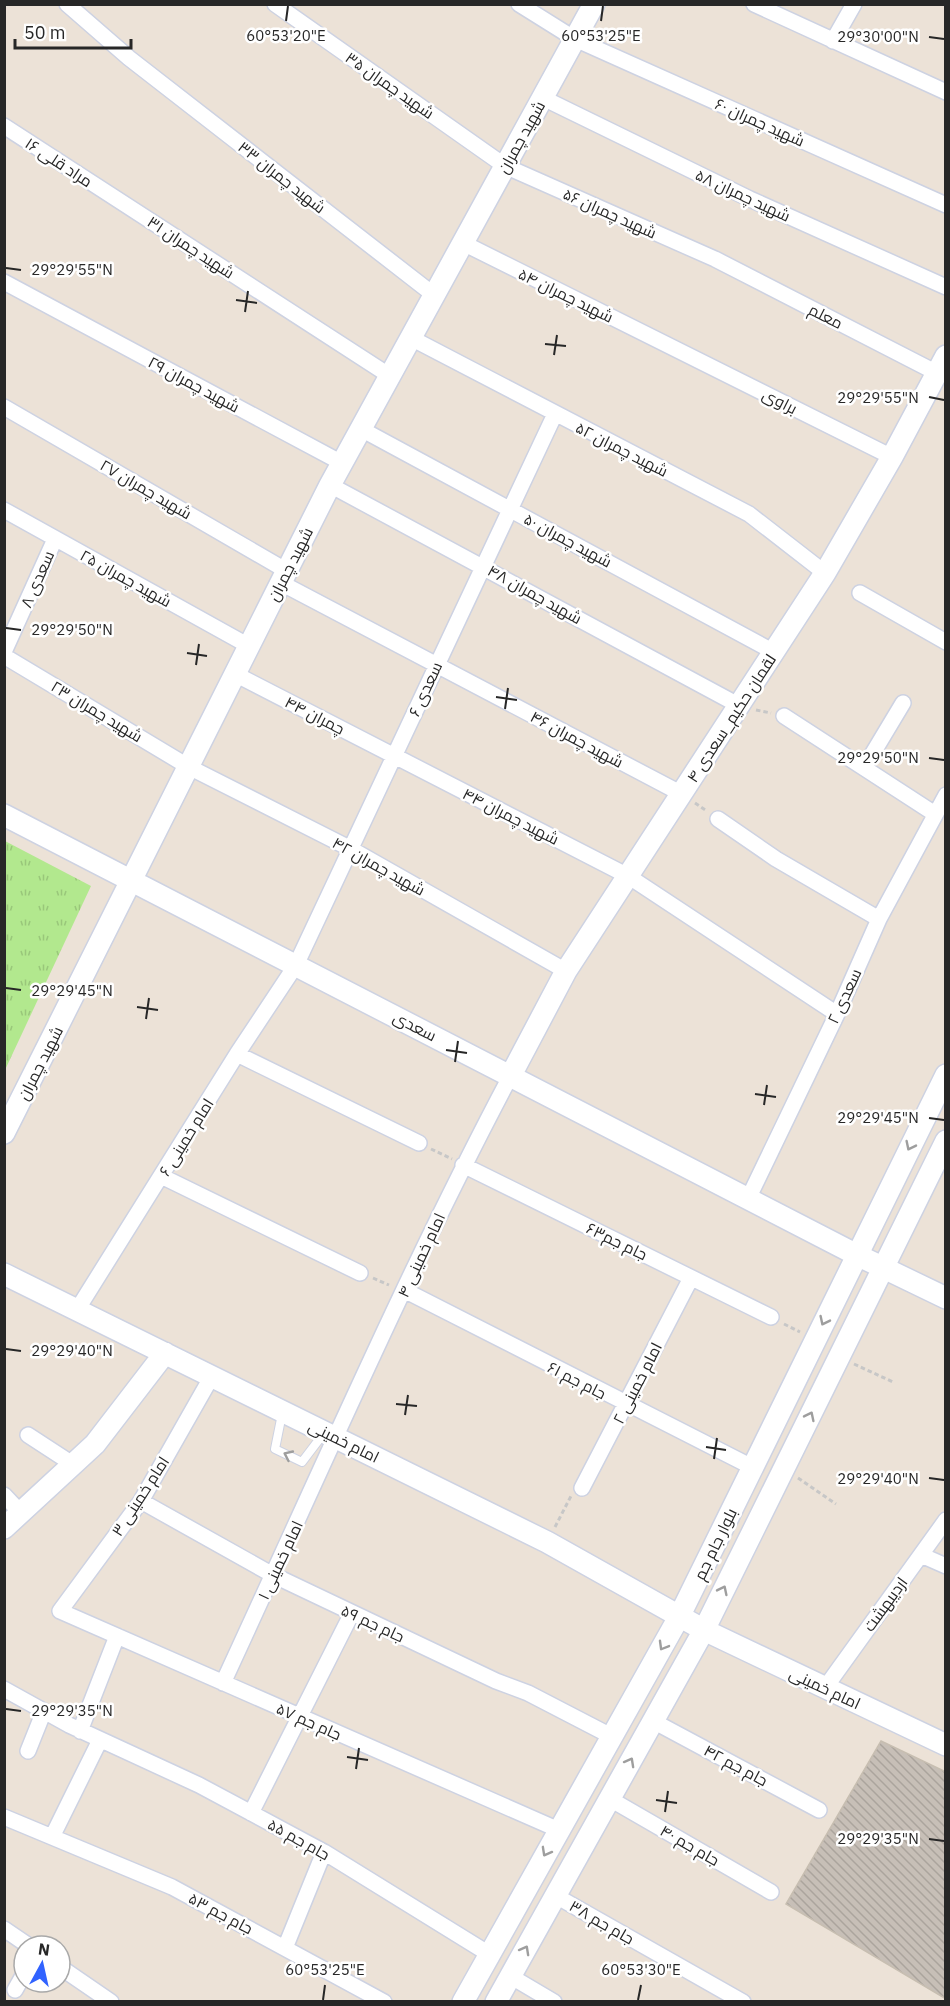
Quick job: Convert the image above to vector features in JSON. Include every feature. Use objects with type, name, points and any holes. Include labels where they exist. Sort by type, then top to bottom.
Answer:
[{"type":"main road","name":"شهید چمران","points":[[4,1133],[330,484],[594,4]]},
{"type":"main road","name":"لقمان حکیم_سعدی ۴","points":[[511,1075],[566,971],[825,573],[943,367]]},
{"type":"main road","name":"سعدی","points":[[4,815],[883,1268]]},
{"type":"main road","name":"بلوار جام جم","points":[[463,2001],[679,1617],[945,1075]]},
{"type":"main road","name":"بلوار جام جم","points":[[496,2001],[704,1630],[945,1141]]},
{"type":"main road","points":[[883,1268],[945,1298]]},
{"type":"main road","name":"امام خمینی","points":[[4,1274],[547,1542],[704,1630],[945,1745]]},
{"type":"main road","points":[[4,1528],[95,1444],[165,1353]]},
{"type":"street","name":"شهید چمران ۳۳","points":[[67,4],[129,58],[434,295]]},
{"type":"street","name":"شهید چمران ۳۵","points":[[275,4],[505,166]]},
{"type":"street","name":"شهید چمران ۶۰","points":[[519,4],[575,39],[945,205]]},
{"type":"street","points":[[754,4],[945,92]]},
{"type":"street","points":[[833,41],[855,4]]},
{"type":"street","name":"شهید چمران ۵۸","points":[[543,98],[750,199],[945,287]]},
{"type":"street","name":"مراد قلی ۱۶","points":[[4,126],[114,197]]},
{"type":"street","name":"شهید چمران ۵۶","points":[[505,166],[715,260]]},
{"type":"street","name":"شهید چمران ۳۱","points":[[114,197],[390,376]]},
{"type":"street","name":"شهید چمران ۵۴","points":[[463,243],[669,346]]},
{"type":"street","name":"معلم","points":[[715,260],[943,367]]},
{"type":"street","name":"شهید چمران ۲۹","points":[[4,282],[342,463]]},
{"type":"street","name":"شهید چمران ۵۲","points":[[411,338],[749,514],[825,573]]},
{"type":"street","name":"براوی","points":[[669,346],[892,457]]},
{"type":"street","name":"شهید چمران ۲۷","points":[[4,407],[284,577]]},
{"type":"street","name":"سعدی ۶","points":[[296,965],[555,414]]},
{"type":"street","name":"شهید چمران ۵۰","points":[[361,429],[774,652]]},
{"type":"street","name":"شهید چمران ۴۸","points":[[330,484],[740,706]]},
{"type":"street","name":"شهید چمران ۲۵","points":[[4,510],[249,646]]},
{"type":"street","name":"سعدی ۸","points":[[4,654],[55,539]]},
{"type":"street","name":"شهید چمران ۴۶","points":[[284,577],[437,665],[682,794]]},
{"type":"street","points":[[860,593],[945,642]]},
{"type":"street","name":"شهید چمران ۲۳","points":[[4,654],[189,767]]},
{"type":"street","name":"چمران ۴۴","points":[[235,674],[394,756]]},
{"type":"street","points":[[864,768],[903,703]]},
{"type":"street","points":[[784,716],[935,814]]},
{"type":"street","name":"شهید چمران ۴۴","points":[[394,756],[628,876],[837,1014]]},
{"type":"street","name":"شهید چمران ۴۲","points":[[189,767],[351,849],[566,971]]},
{"type":"street","name":"سعدی ۲","points":[[748,1199],[837,1014],[879,919],[945,795]]},
{"type":"street","points":[[718,819],[776,859],[879,919]]},
{"type":"street","name":"امام خمینی ۶","points":[[77,1310],[237,1054],[296,965]]},
{"type":"street","points":[[237,1054],[418,1143]]},
{"type":"street","name":"امام خمینی ۴","points":[[331,1434],[404,1290],[463,1165],[511,1075]]},
{"type":"street","name":"جام جم۶۳","points":[[463,1165],[771,1317]]},
{"type":"street","points":[[161,1176],[360,1273]]},
{"type":"street","name":"امام خمینی ۲","points":[[582,1488],[691,1278]]},
{"type":"street","name":"جام جم ۶۱","points":[[404,1290],[752,1467]]},
{"type":"street","name":"امام خمینی ۳","points":[[60,1611],[141,1501],[212,1376]]},
{"type":"street","name":"امام خمینی ۱","points":[[223,1683],[273,1575],[331,1434]]},
{"type":"street","points":[[28,1435],[74,1465]]},
{"type":"street","points":[[4,1495],[21,1513]]},
{"type":"street","name":"جام جم ۵۹","points":[[141,1501],[273,1575],[496,1681],[528,1693],[611,1736]]},
{"type":"street","name":"اردیبهشت","points":[[825,1688],[945,1520]]},
{"type":"street","points":[[921,1555],[945,1566]]},
{"type":"street","name":"جام جم ۵۷","points":[[60,1611],[559,1830]]},
{"type":"street","points":[[251,1813],[352,1613]]},
{"type":"street","points":[[80,1731],[117,1636]]},
{"type":"street","name":"جام جم ۵۵","points":[[4,1689],[80,1731],[199,1785],[324,1852],[489,1954]]},
{"type":"street","points":[[28,1751],[44,1711]]},
{"type":"street","name":"جام جم ۴۲","points":[[653,1721],[819,1810]]},
{"type":"street","points":[[52,1837],[100,1740]]},
{"type":"street","name":"جام جم ۴۰","points":[[610,1799],[771,1892]]},
{"type":"street","name":"جام جم ۵۳","points":[[4,1817],[172,1887],[384,2001]]},
{"type":"street","points":[[285,1948],[324,1852]]},
{"type":"street","name":"جام جم ۳۸","points":[[556,1896],[743,2001]]},
{"type":"street","points":[[72,1975],[111,2001]]},
{"type":"street","points":[[510,1976],[554,2001]]},
{"type":"lane","points":[[283,1411],[275,1449],[302,1462],[331,1434]]},
{"type":"path","points":[[740,706],[784,716]]},
{"type":"path","points":[[682,794],[718,819]]},
{"type":"path","points":[[418,1143],[463,1165]]},
{"type":"path","points":[[360,1273],[404,1290]]},
{"type":"path","points":[[771,1317],[815,1339]]},
{"type":"path","points":[[839,1356],[893,1382]]},
{"type":"path","points":[[784,1468],[836,1504]]},
{"type":"path","points":[[547,1542],[573,1492],[582,1488]]},
{"type":"green space","points":[[5,841],[91,886],[5,1070]]},
{"type":"building","points":[[881,1741],[946,1772],[946,1999],[786,1904]]}]
